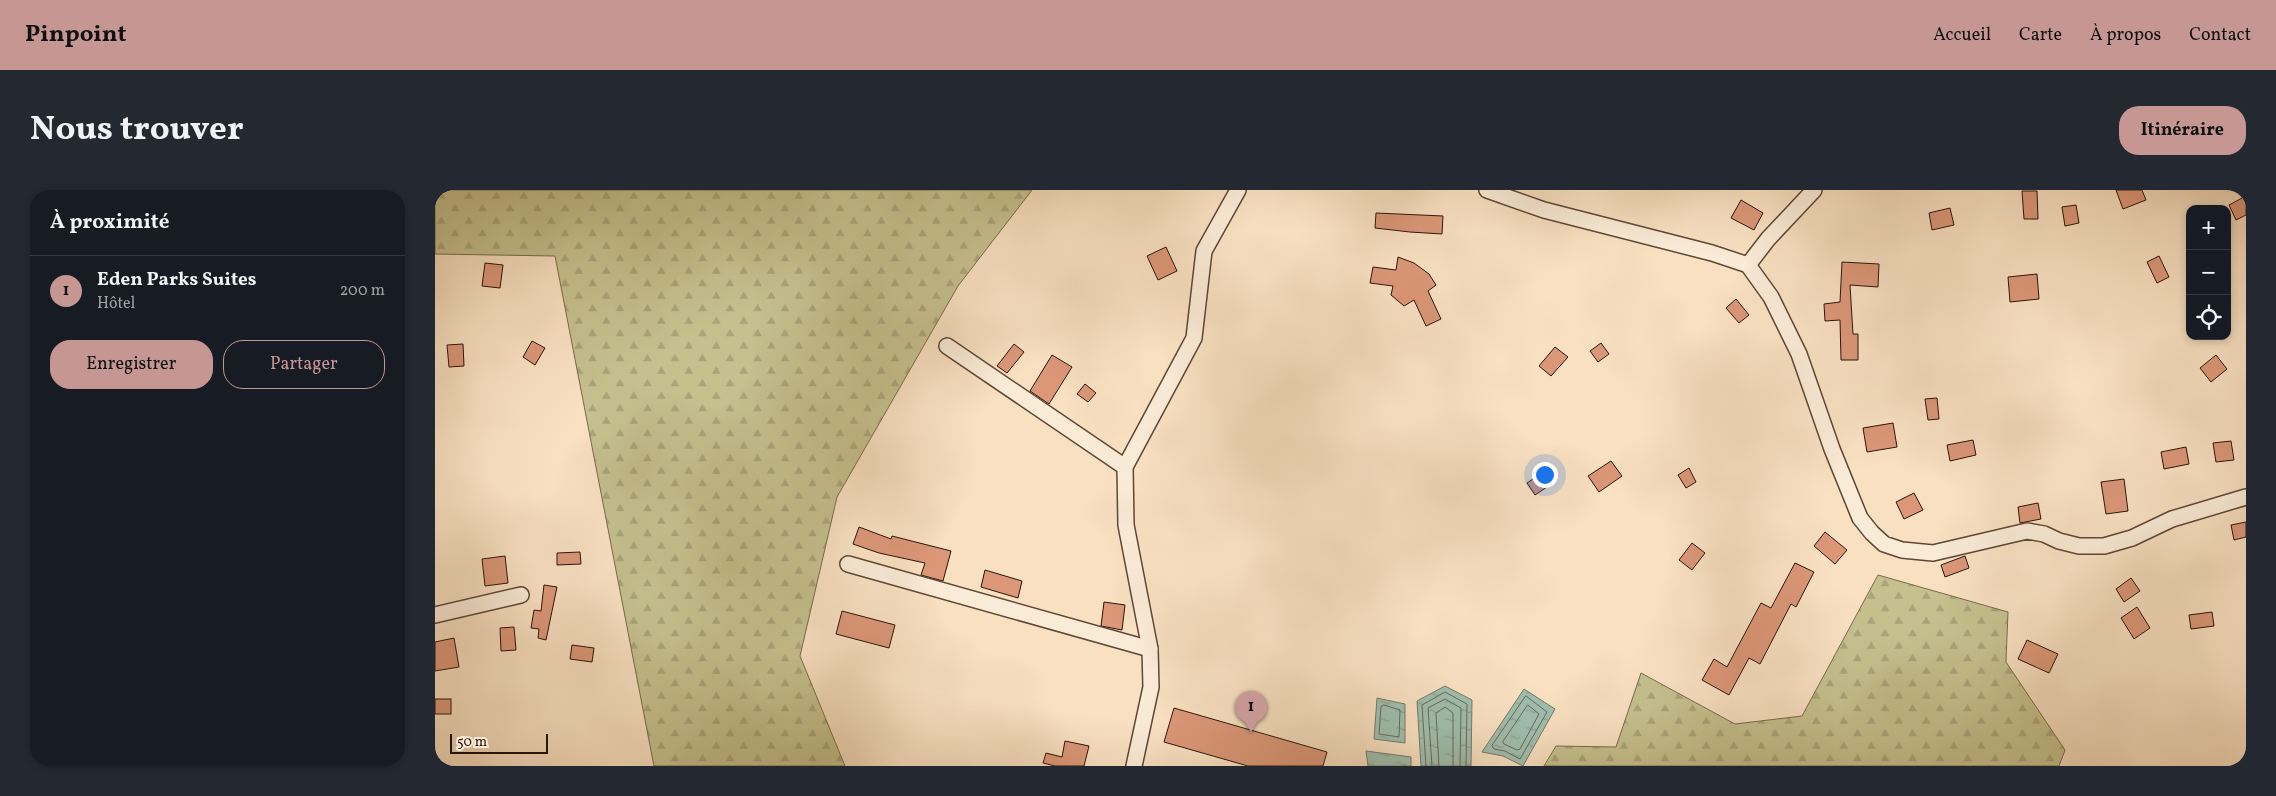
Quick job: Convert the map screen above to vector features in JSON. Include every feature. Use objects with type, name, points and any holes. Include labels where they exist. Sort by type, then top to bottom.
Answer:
[{"type":"street","points":[[1134,766],[1151,687],[1150,649],[1126,524],[1125,467],[1194,338],[1204,251],[1237,190]]},
{"type":"street","points":[[1487,190],[1545,210],[1712,253],[1749,265],[1771,297],[1799,354],[1832,449],[1860,518],[1872,533],[1885,544],[1903,550],[1933,553],[2027,531],[2044,534],[2059,541],[2079,546],[2104,546],[2132,538],[2172,519],[2246,498]]},
{"type":"street","points":[[1749,265],[1768,239],[1814,190]]},
{"type":"street","points":[[947,346],[1125,467]]},
{"type":"street","points":[[848,564],[1150,649]]},
{"type":"street","points":[[435,615],[521,595]]},
{"type":"green space","points":[[435,190],[1032,190],[958,286],[837,497],[800,656],[845,766],[654,766],[555,256],[435,254]]},
{"type":"green space","points":[[1878,575],[2008,612],[2006,662],[2065,750],[2059,766],[1544,766],[1556,746],[1616,747],[1641,673],[1735,724],[1802,716]]},
{"type":"water","points":[[1445,686],[1472,700],[1471,766],[1421,766],[1417,701]]},
{"type":"water","points":[[1524,689],[1555,709],[1523,766],[1503,756],[1482,752]]},
{"type":"water","points":[[1377,698],[1405,704],[1405,743],[1374,739]]},
{"type":"water","points":[[1366,751],[1411,757],[1411,766],[1368,766]]},
{"type":"building","points":[[2116,190],[2142,190],[2146,200],[2123,209]]},
{"type":"building","points":[[2022,191],[2037,191],[2038,219],[2024,219]]},
{"type":"building","points":[[2246,196],[2246,215],[2236,220],[2231,205],[2229,205]]},
{"type":"building","points":[[1741,200],[1763,213],[1754,230],[1731,218]]},
{"type":"building","points":[[2076,205],[2079,223],[2065,226],[2062,207]]},
{"type":"building","points":[[1950,208],[1954,225],[1932,230],[1929,213]]},
{"type":"building","points":[[1376,213],[1443,216],[1442,234],[1375,228]]},
{"type":"building","points":[[1166,247],[1177,271],[1158,280],[1147,256]]},
{"type":"building","points":[[2159,256],[2169,277],[2157,283],[2147,262]]},
{"type":"building","points":[[1398,257],[1414,263],[1429,274],[1436,285],[1428,291],[1441,319],[1426,326],[1414,300],[1404,306],[1391,295],[1393,286],[1370,283],[1373,267],[1396,270]]},
{"type":"building","points":[[1842,262],[1879,264],[1878,287],[1850,285],[1853,334],[1858,334],[1858,360],[1841,360],[1840,320],[1825,321],[1824,304],[1840,302]]},
{"type":"building","points":[[485,263],[503,265],[500,288],[482,286]]},
{"type":"building","points":[[2037,274],[2039,299],[2010,302],[2008,277]]},
{"type":"building","points":[[1736,299],[1749,315],[1739,323],[1726,308]]},
{"type":"building","points":[[532,341],[545,348],[535,365],[523,357]]},
{"type":"building","points":[[1601,343],[1609,354],[1598,362],[1590,351]]},
{"type":"building","points":[[463,344],[464,366],[449,367],[447,345]]},
{"type":"building","points":[[1014,344],[1024,352],[1007,373],[997,366]]},
{"type":"building","points":[[1555,347],[1568,357],[1551,376],[1539,366]]},
{"type":"building","points":[[1052,355],[1072,367],[1049,404],[1030,391]]},
{"type":"building","points":[[2216,355],[2227,369],[2211,382],[2200,368]]},
{"type":"building","points":[[1085,384],[1096,393],[1088,402],[1077,394]]},
{"type":"building","points":[[1937,398],[1939,419],[1928,420],[1925,399]]},
{"type":"building","points":[[1893,423],[1897,447],[1867,452],[1863,428]]},
{"type":"building","points":[[1973,440],[1976,455],[1950,461],[1947,445]]},
{"type":"building","points":[[2231,441],[2234,460],[2216,462],[2213,443]]},
{"type":"building","points":[[2186,447],[2189,464],[2164,469],[2161,452]]},
{"type":"building","points":[[1611,461],[1622,476],[1599,492],[1588,476]]},
{"type":"building","points":[[1689,468],[1696,482],[1686,488],[1678,475]]},
{"type":"building","points":[[1542,473],[1550,485],[1535,495],[1527,483]]},
{"type":"building","points":[[2124,479],[2128,511],[2106,514],[2101,482]]},
{"type":"building","points":[[1914,493],[1923,510],[1904,519],[1896,502]]},
{"type":"building","points":[[2038,503],[2041,519],[2020,523],[2018,507]]},
{"type":"building","points":[[2246,522],[2246,537],[2234,540],[2231,525]]},
{"type":"building","points":[[859,527],[891,539],[892,536],[951,551],[943,581],[921,575],[925,563],[879,553],[853,544]]},
{"type":"building","points":[[1825,532],[1847,550],[1835,564],[1814,546]]},
{"type":"building","points":[[1692,543],[1705,553],[1692,570],[1679,560]]},
{"type":"building","points":[[580,552],[581,564],[557,565],[557,553]]},
{"type":"building","points":[[505,556],[508,583],[485,586],[482,559]]},
{"type":"building","points":[[1965,556],[1969,568],[1945,577],[1941,565]]},
{"type":"building","points":[[1795,563],[1814,572],[1796,607],[1791,604],[1760,664],[1749,658],[1729,695],[1702,680],[1714,659],[1727,667],[1761,603],[1771,608]]},
{"type":"building","points":[[985,570],[1022,581],[1018,598],[981,587]]},
{"type":"building","points":[[2131,578],[2140,591],[2124,602],[2116,589]]},
{"type":"building","points":[[544,585],[557,587],[546,640],[538,638],[539,629],[531,628],[534,610],[541,611]]},
{"type":"building","points":[[1104,602],[1125,605],[1122,630],[1101,626]]},
{"type":"building","points":[[2137,607],[2150,628],[2134,639],[2121,618]]},
{"type":"building","points":[[842,611],[895,625],[889,648],[836,634]]},
{"type":"building","points":[[2212,612],[2214,626],[2191,629],[2189,615]]},
{"type":"building","points":[[514,627],[516,650],[501,651],[500,628]]},
{"type":"building","points":[[454,638],[459,667],[435,671],[435,642]]},
{"type":"building","points":[[2027,640],[2058,654],[2049,673],[2018,659]]},
{"type":"building","points":[[572,645],[594,648],[592,662],[570,659]]},
{"type":"building","points":[[435,699],[451,699],[451,714],[435,714]]},
{"type":"building","points":[[1174,708],[1327,752],[1323,766],[1248,766],[1164,742]]},
{"type":"building","points":[[1065,741],[1089,746],[1084,766],[1055,766],[1043,763],[1046,753],[1062,757]]},
{"type":"place","name":"Eden Parks Suites","points":[[1251,732]]}]
